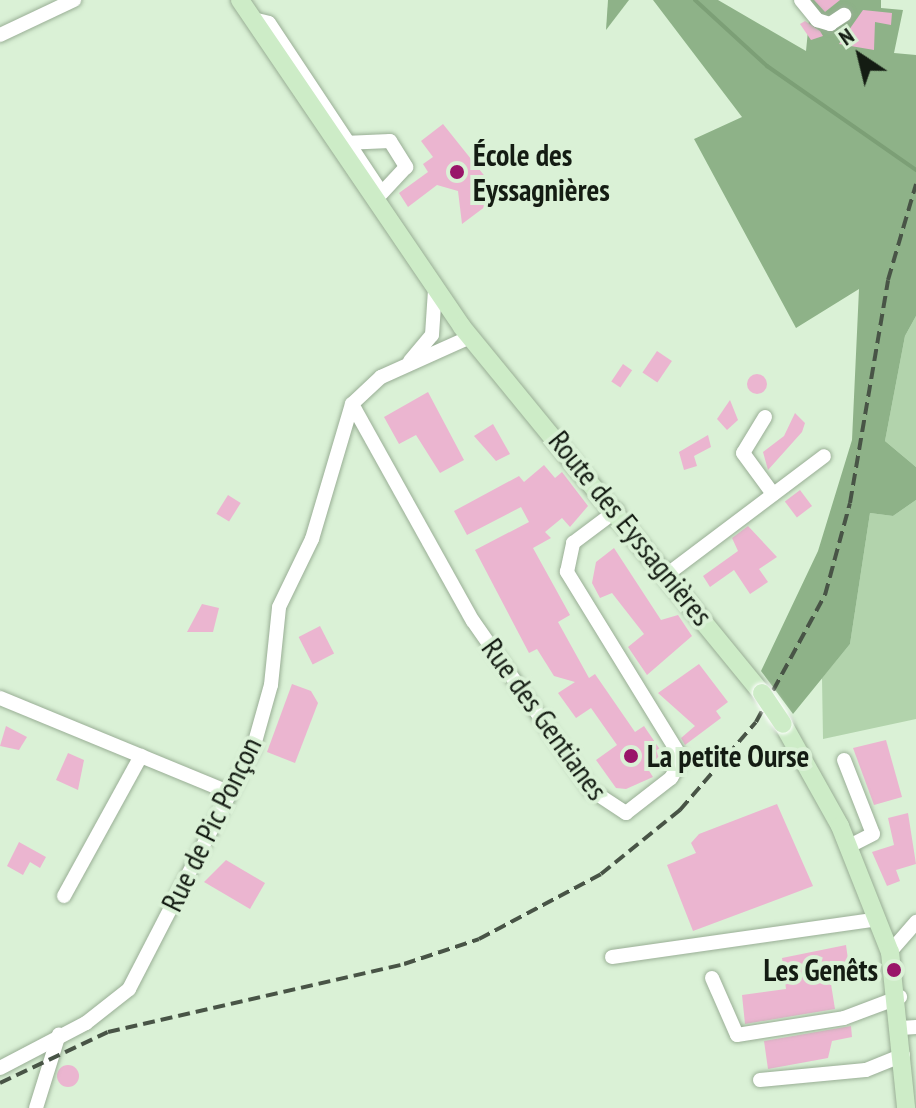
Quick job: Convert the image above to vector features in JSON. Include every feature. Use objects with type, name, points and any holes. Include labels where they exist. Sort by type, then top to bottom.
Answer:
[{"type":"main road","name":"Route des Eyssagnières","points":[[240,0],[378,198],[435,290],[464,329],[669,573],[783,724],[849,846],[884,936],[909,1028],[903,1055],[906,1108]]},
{"type":"street","points":[[0,35],[74,0]]},
{"type":"street","points":[[801,0],[817,20],[830,24],[844,15]]},
{"type":"street","points":[[340,143],[390,141],[406,167],[378,198]]},
{"type":"street","points":[[435,290],[433,332],[445,351]]},
{"type":"street","points":[[399,369],[433,332],[464,329]]},
{"type":"street","points":[[352,404],[363,388],[399,369],[445,351],[464,329]]},
{"type":"street","name":"Rue des Gentianes","points":[[352,404],[473,621],[591,790],[626,813],[671,778],[682,759],[567,572],[573,543],[617,510]]},
{"type":"street","name":"Rue de Pic Ponçon","points":[[0,1068],[129,989],[230,793],[265,709],[279,607],[312,539],[352,404]]},
{"type":"street","points":[[765,417],[743,453],[773,494]]},
{"type":"street","points":[[669,573],[824,456]]},
{"type":"street","points":[[0,698],[230,793]]},
{"type":"street","points":[[64,896],[141,756]]},
{"type":"street","points":[[844,760],[873,834],[849,846]]},
{"type":"street","points":[[612,957],[884,936],[916,922]]},
{"type":"street","points":[[712,978],[737,1035],[844,1018],[900,997]]},
{"type":"street","points":[[36,1108],[59,1034]]},
{"type":"street","points":[[760,1080],[866,1070],[903,1055]]},
{"type":"green space","points":[[608,0],[629,0],[606,30]]},
{"type":"green space","points":[[653,0],[718,0],[806,51],[811,0],[881,0],[881,8],[903,10],[894,53],[916,55],[916,316],[905,336],[885,441],[916,467],[916,500],[893,516],[870,513],[850,644],[793,714],[761,671],[818,551],[852,440],[859,289],[796,328],[694,139],[742,117]]},
{"type":"green space","points":[[916,316],[916,467],[885,441],[905,336]]},
{"type":"green space","points":[[916,500],[916,719],[823,739],[822,678],[850,644],[870,513],[893,516]]},
{"type":"building","points":[[814,0],[840,0],[825,12]]},
{"type":"building","points":[[863,10],[892,13],[891,25],[875,22],[874,50],[839,44]]},
{"type":"building","points":[[805,21],[823,36],[811,40],[800,24]]},
{"type":"building","points":[[443,124],[487,179],[490,203],[462,224],[458,191],[437,185],[408,207],[399,193],[428,172],[423,164],[433,157],[421,141]]},
{"type":"building","points":[[657,351],[672,361],[657,383],[642,373]]},
{"type":"building","points":[[623,364],[632,370],[620,388],[611,381]]},
{"type":"building","points":[[753,374],[761,374],[767,384],[761,394],[753,394],[747,388],[747,380]]},
{"type":"building","points":[[428,392],[464,460],[440,473],[416,435],[399,444],[384,417]]},
{"type":"building","points":[[730,400],[738,420],[727,430],[717,419]]},
{"type":"building","points":[[795,413],[805,423],[802,432],[768,470],[763,452],[784,436]]},
{"type":"building","points":[[493,424],[510,454],[496,461],[474,436]]},
{"type":"building","points":[[708,435],[711,447],[694,456],[697,466],[684,470],[679,452]]},
{"type":"building","points":[[544,465],[555,478],[562,472],[588,506],[570,527],[562,518],[545,532],[551,538],[533,548],[570,615],[558,622],[589,678],[595,674],[635,732],[644,726],[663,754],[646,766],[653,777],[626,789],[616,788],[596,760],[617,745],[591,708],[576,718],[558,693],[575,682],[554,676],[537,649],[529,653],[475,550],[529,522],[521,507],[467,535],[454,511],[519,476],[524,482]]},
{"type":"building","points":[[800,490],[812,506],[797,517],[785,501]]},
{"type":"building","points":[[228,495],[241,503],[229,522],[216,514]]},
{"type":"building","points":[[748,526],[777,557],[759,569],[768,582],[750,594],[734,570],[710,587],[703,576],[738,551],[732,538]]},
{"type":"building","points":[[614,548],[661,620],[678,615],[692,636],[647,675],[628,647],[644,634],[612,593],[600,598],[592,583],[596,562]]},
{"type":"building","points":[[202,604],[219,608],[213,632],[187,632]]},
{"type":"building","points":[[320,626],[334,654],[313,665],[299,637]]},
{"type":"building","points":[[699,664],[728,702],[716,711],[721,718],[685,745],[681,738],[695,726],[658,693]]},
{"type":"building","points":[[292,684],[311,691],[318,703],[295,763],[267,752]]},
{"type":"building","points":[[6,726],[27,737],[19,750],[0,746]]},
{"type":"building","points":[[886,740],[902,797],[874,805],[853,748]]},
{"type":"building","points":[[68,753],[84,760],[78,790],[56,780]]},
{"type":"building","points":[[777,804],[813,886],[693,931],[667,865],[696,853],[691,843],[699,834]]},
{"type":"building","points":[[908,813],[916,864],[896,870],[900,881],[887,886],[872,852],[894,845],[888,818]]},
{"type":"building","points":[[19,842],[46,857],[40,868],[30,862],[23,875],[7,866]]},
{"type":"building","points":[[226,860],[265,883],[250,909],[204,882]]},
{"type":"building","points":[[846,945],[851,981],[831,984],[835,1009],[745,1024],[742,995],[786,989],[782,958]]},
{"type":"building","points":[[851,1026],[852,1037],[832,1041],[828,1058],[768,1069],[764,1041]]},
{"type":"building","points":[[68,1065],[76,1068],[79,1076],[76,1084],[68,1087],[60,1084],[57,1076],[60,1068]]},
{"type":"waterway","points":[[695,0],[767,66],[916,170]]},
{"type":"railway","points":[[0,1083],[108,1032],[404,964],[479,939],[601,874],[680,810],[756,722],[825,595],[850,503],[888,280],[916,184]]},
{"type":"place","name":"École des Eyssagnières","points":[[457,172]]},
{"type":"place","name":"La petite Ourse","points":[[631,756]]},
{"type":"place","name":"Les Genêts","points":[[894,970]]}]
